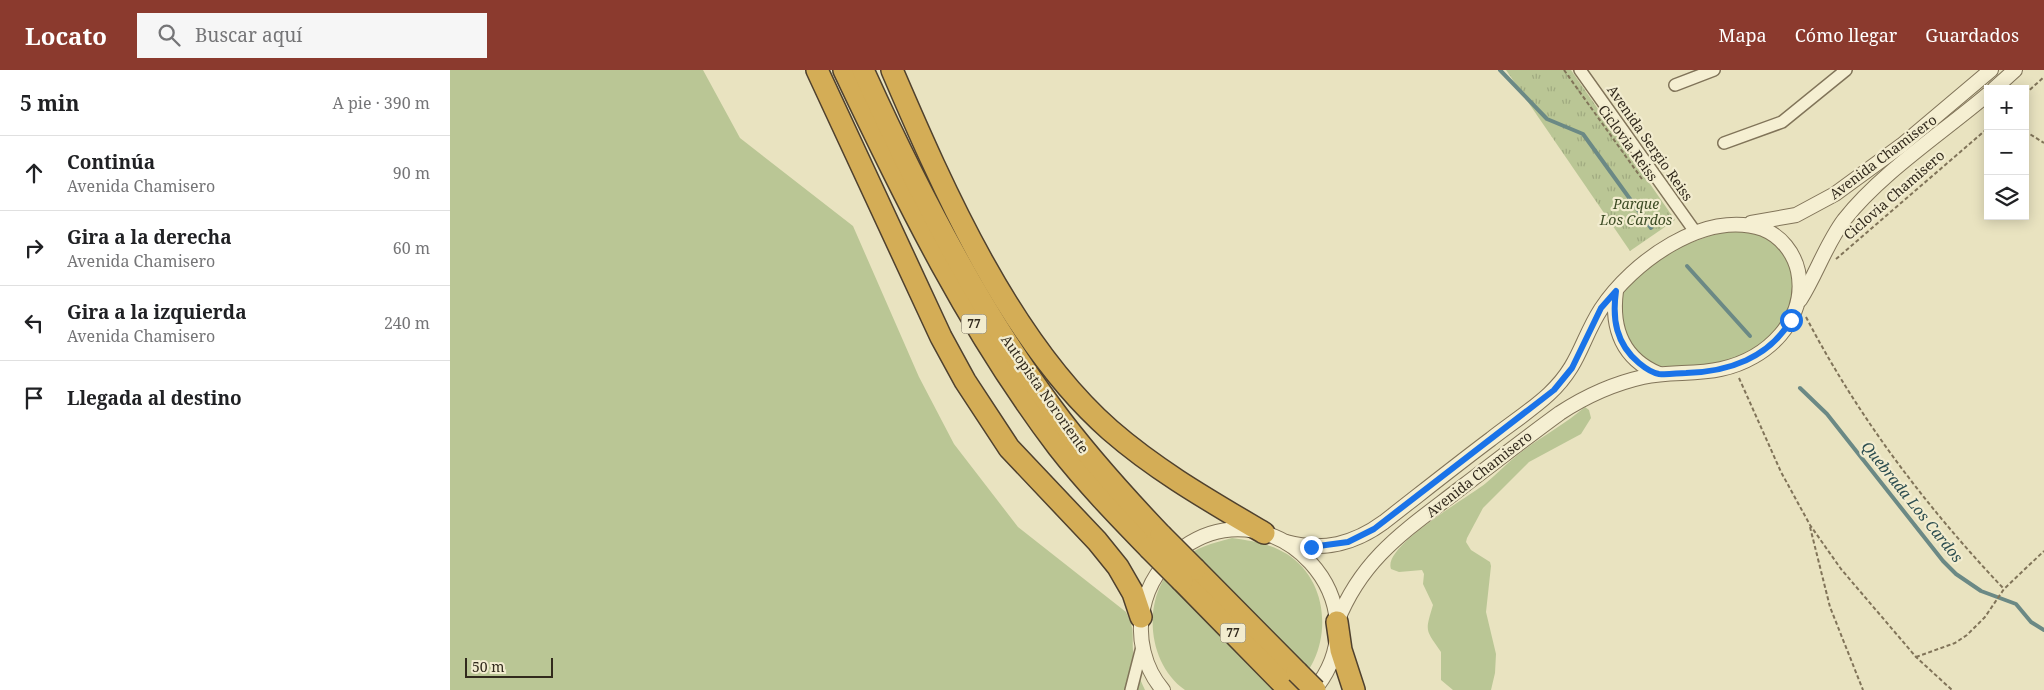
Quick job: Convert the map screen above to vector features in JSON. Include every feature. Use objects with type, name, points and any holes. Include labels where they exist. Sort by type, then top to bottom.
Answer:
[{"type":"highway","points":[[817,70],[964,381],[1009,448],[1097,541],[1118,568],[1132,593],[1141,617]]},
{"type":"highway","name":"Autopista Nororiente","points":[[844,70],[929,242],[989,347],[1058,447],[1097,493],[1155,541],[1290,682],[1314,690]]},
{"type":"highway","name":"Autopista Nororiente","points":[[863,70],[944,232],[996,324],[1033,383],[1068,430],[1115,486],[1155,541]]},
{"type":"highway","points":[[892,70],[932,160],[967,230],[1002,296],[1044,359],[1092,413],[1131,447],[1179,482],[1264,533]]},
{"type":"highway","points":[[1337,622],[1341,650],[1354,690]]},
{"type":"street","name":"Avenida Sergio Reiss","points":[[1580,70],[1696,233]]},
{"type":"street","points":[[1675,85],[1714,70]]},
{"type":"street","points":[[1724,143],[1782,122],[1846,70]]},
{"type":"street","name":"Avenida Chamisero","points":[[1286,542],[1302,546],[1342,544],[1359,538],[1384,522],[1554,390],[1572,368],[1601,308],[1631,273],[1648,259],[1696,233],[1786,217],[1823,202],[1902,145],[1991,70]]},
{"type":"street","points":[[1998,85],[2015,70]]},
{"type":"street","name":"Avenida Chamisero","points":[[1337,622],[1343,606],[1364,570],[1389,544],[1560,413],[1596,392],[1625,382],[1660,374],[1709,372],[1734,366],[1751,359],[1769,346],[1787,328],[1798,303],[1838,230],[1859,203],[1984,97]]},
{"type":"street","name":"Avenida Chamisero","points":[[1734,225],[1755,227],[1767,231],[1786,245],[1797,266],[1800,281],[1798,303]]},
{"type":"street","points":[[1616,291],[1614,315],[1620,342],[1640,364],[1660,374]]},
{"type":"street","points":[[1131,690],[1142,646],[1141,617],[1144,602],[1157,574],[1166,562],[1190,543],[1211,534],[1233,530],[1264,533],[1286,542],[1312,562],[1322,576],[1329,590],[1337,622],[1334,649],[1330,662],[1314,690]]},
{"type":"street","points":[[1142,646],[1152,673],[1163,690]]},
{"type":"path","name":"Ciclovia Reiss","points":[[1564,70],[1643,180]]},
{"type":"path","points":[[2029,90],[2044,77]]},
{"type":"path","name":"Ciclovia Chamisero","points":[[1832,263],[1986,130]]},
{"type":"path","points":[[2029,134],[2044,143]]},
{"type":"path","points":[[1812,328],[1845,384],[1920,494],[1946,527],[2004,589]]},
{"type":"path","points":[[1742,385],[1781,472],[1810,525],[1841,569],[1916,657],[1952,690]]},
{"type":"path","points":[[1810,525],[1830,607],[1863,690]]},
{"type":"path","points":[[1916,657],[1955,643],[1968,635],[1985,617],[2004,589],[2044,551]]},
{"type":"green space","points":[[450,70],[703,70],[740,138],[853,226],[919,377],[954,444],[1018,527],[1126,612],[1132,627],[1134,661],[1145,690],[450,690]]},
{"type":"green space","name":"Parque Los Cardos","points":[[1506,70],[1571,70],[1675,220],[1630,251]]},
{"type":"green space","points":[[1735,230],[1759,235],[1778,246],[1784,254],[1792,275],[1793,296],[1793,304],[1787,317],[1769,337],[1751,351],[1726,361],[1670,367],[1654,365],[1639,357],[1628,343],[1622,324],[1621,304],[1627,287],[1636,276],[1661,257],[1706,237]]},
{"type":"green space","points":[[1585,407],[1589,410],[1591,418],[1581,434],[1529,462],[1483,508],[1467,538],[1466,542],[1471,550],[1490,562],[1491,566],[1486,612],[1496,654],[1495,673],[1491,690],[1453,690],[1441,680],[1441,652],[1428,630],[1433,605],[1423,584],[1424,574],[1422,570],[1399,572],[1391,569],[1392,559],[1413,535],[1486,483],[1520,453]]},
{"type":"green space","points":[[1232,538],[1253,541],[1280,550],[1302,567],[1313,583],[1320,602],[1322,621],[1320,641],[1314,659],[1304,676],[1290,690],[1185,690],[1172,678],[1162,663],[1153,627],[1154,608],[1158,591],[1167,575],[1179,561],[1198,549]]},
{"type":"waterway","name":"Quebrada Los Cardos","points":[[1500,70],[1547,119],[1583,134],[1651,228]]},
{"type":"waterway","name":"Quebrada Los Cardos","points":[[1687,266],[1750,336]]},
{"type":"waterway","name":"Quebrada Los Cardos","points":[[1800,388],[1827,414],[1943,561],[1956,574],[1981,591],[2016,604],[2031,622],[2044,630]]},
{"type":"route","points":[[1311,547],[1348,542],[1374,529],[1554,390],[1572,368],[1601,308],[1616,291],[1614,315],[1616,331],[1620,342],[1640,364],[1660,374],[1709,372],[1734,366],[1751,359],[1779,337],[1791,320]]}]
